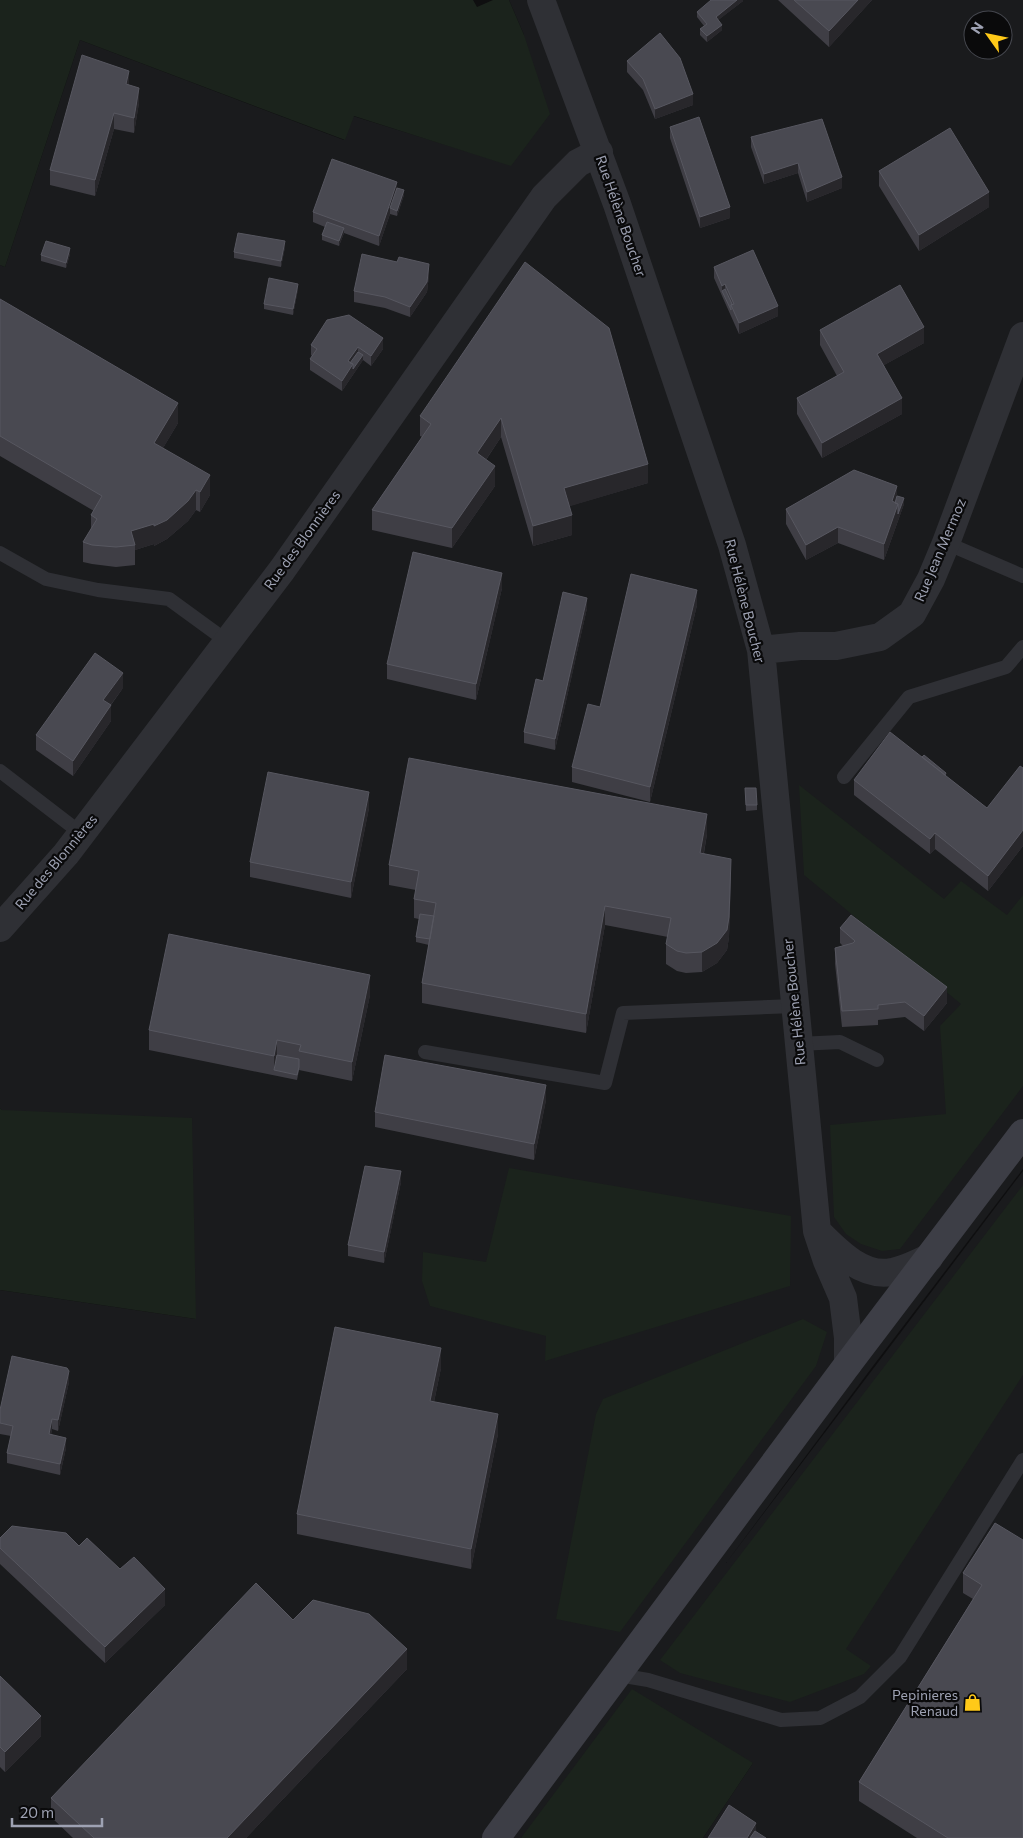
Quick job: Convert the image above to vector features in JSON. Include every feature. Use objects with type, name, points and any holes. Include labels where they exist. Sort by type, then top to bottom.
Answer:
[{"type":"main road","points":[[496,1838],[848,1364],[1023,1133]]},
{"type":"street","name":"Rue Hélène Boucher","points":[[541,0],[599,152],[732,545],[760,650],[817,1231],[827,1261],[843,1298],[848,1338],[848,1364]]},
{"type":"street","name":"Rue des Blonnières","points":[[0,928],[82,834],[288,562],[544,197],[578,163],[599,152]]},
{"type":"street","name":"Rue Jean Mermoz","points":[[760,650],[800,646],[836,646],[880,637],[912,614],[931,580],[946,544],[1023,336]]},
{"type":"street","points":[[817,1231],[836,1250],[854,1264],[872,1271],[891,1273],[928,1258]]},
{"type":"lane","points":[[946,544],[1023,576]]},
{"type":"lane","points":[[0,553],[46,579],[98,590],[169,599],[228,642]]},
{"type":"lane","points":[[844,778],[909,697],[1006,667],[1023,646]]},
{"type":"lane","points":[[0,771],[82,834]]},
{"type":"lane","points":[[425,1052],[605,1083],[623,1013],[794,1006]]},
{"type":"lane","points":[[798,1044],[840,1042],[877,1060]]},
{"type":"lane","points":[[618,1674],[648,1680],[781,1720],[820,1718],[860,1697],[900,1657],[1023,1460]]},
{"type":"shaded area","points":[[0,0],[473,0],[477,7],[493,0],[509,0],[524,35],[550,114],[511,166],[354,116],[345,140],[80,40],[5,267],[0,265]]},
{"type":"shaded area","points":[[509,0],[1023,0],[1023,1169],[726,1563],[1023,1171],[1023,1838],[703,1838],[753,1763],[521,1838],[0,1838],[0,1290],[196,1319],[0,1108],[0,265],[5,267],[80,40],[344,140],[353,116],[511,165],[524,35]]},
{"type":"shaded area","points":[[799,785],[944,899],[961,881],[1007,915],[1023,895],[1023,1086],[900,1249],[882,1251],[861,1244],[846,1234],[834,1217],[830,1125],[946,1114],[940,1026],[961,1004],[804,875]]},
{"type":"shaded area","points":[[0,1108],[2,1110],[192,1118],[196,1319],[0,1290]]},
{"type":"shaded area","points":[[509,1168],[791,1216],[790,1286],[545,1361],[546,1336],[430,1306],[422,1281],[423,1252],[486,1262]]},
{"type":"shaded area","points":[[1023,1185],[1023,1375],[846,1649],[871,1666],[864,1674],[790,1702],[680,1673],[660,1660]]},
{"type":"shaded area","points":[[803,1319],[827,1332],[816,1366],[620,1632],[556,1619],[596,1414],[603,1399]]},
{"type":"shaded area","points":[[632,1689],[753,1763],[703,1838],[521,1838]]},
{"type":"building","points":[[711,0],[737,0],[716,17],[722,25],[707,36],[700,29],[707,24],[697,12]]},
{"type":"building","points":[[794,0],[858,0],[829,31]]},
{"type":"building","points":[[660,33],[680,58],[693,94],[655,109],[643,79],[627,61]]},
{"type":"building","points":[[82,55],[129,71],[126,84],[139,88],[134,118],[114,113],[95,180],[50,170]]},
{"type":"building","points":[[699,117],[730,207],[700,217],[670,127]]},
{"type":"building","points":[[822,119],[842,177],[807,192],[798,163],[764,174],[751,137]]},
{"type":"building","points":[[950,128],[989,192],[919,235],[879,171]]},
{"type":"building","points":[[332,159],[397,182],[379,236],[313,212]]},
{"type":"building","points":[[397,188],[404,190],[397,211],[390,208]]},
{"type":"building","points":[[327,222],[344,228],[339,241],[322,235]]},
{"type":"building","points":[[238,233],[285,241],[281,261],[234,252]]},
{"type":"building","points":[[46,241],[70,248],[66,263],[41,255]]},
{"type":"building","points":[[753,250],[778,306],[739,323],[731,305],[734,304],[725,284],[722,286],[714,267]]},
{"type":"building","points":[[362,254],[397,262],[399,257],[429,264],[427,282],[410,307],[385,297],[354,291]]},
{"type":"building","points":[[525,262],[609,328],[648,464],[564,488],[572,515],[533,526],[501,418],[477,453],[495,466],[452,528],[372,510],[431,424],[420,416]]},
{"type":"building","points":[[269,278],[298,284],[293,309],[264,304]]},
{"type":"building","points":[[900,285],[924,327],[877,354],[902,398],[822,443],[797,398],[844,372],[820,330]]},
{"type":"building","points":[[725,289],[732,304],[731,310],[722,291]]},
{"type":"building","points":[[0,299],[178,403],[154,443],[210,475],[200,492],[196,490],[188,501],[167,520],[154,526],[154,524],[131,531],[135,545],[116,547],[92,545],[83,542],[97,519],[91,515],[102,496],[0,436]]},
{"type":"building","points":[[349,315],[383,338],[371,356],[358,347],[348,361],[353,364],[342,381],[310,359],[317,349],[311,345],[327,320]]},
{"type":"building","points":[[358,352],[363,355],[353,369],[353,364],[350,363]]},
{"type":"building","points":[[854,470],[897,486],[892,501],[898,504],[884,544],[838,527],[806,545],[786,509]]},
{"type":"building","points":[[897,496],[904,498],[898,514],[898,504],[895,503]]},
{"type":"building","points":[[413,552],[502,573],[476,684],[387,664]]},
{"type":"building","points":[[631,574],[697,590],[650,787],[572,767],[588,704],[600,707]]},
{"type":"building","points":[[563,592],[587,598],[555,739],[524,732],[536,679],[543,681]]},
{"type":"building","points":[[95,653],[123,673],[103,700],[111,705],[73,761],[36,735]]},
{"type":"building","points":[[890,732],[987,808],[1020,766],[1023,768],[1023,830],[988,876],[935,833],[930,839],[854,780]]},
{"type":"building","points":[[924,755],[946,773],[945,775],[922,757]]},
{"type":"building","points":[[409,758],[707,814],[700,853],[731,859],[727,930],[717,943],[702,952],[686,953],[677,951],[666,944],[671,918],[605,906],[586,1014],[422,983],[436,903],[414,899],[419,871],[389,865]]},
{"type":"building","points":[[268,772],[369,792],[351,882],[250,862]]},
{"type":"building","points":[[745,788],[756,788],[757,805],[746,805]]},
{"type":"building","points":[[420,914],[434,916],[430,939],[416,937]]},
{"type":"building","points":[[851,915],[947,987],[924,1016],[905,1002],[878,1005],[878,1009],[842,1011],[835,948],[855,941],[840,928]]},
{"type":"building","points":[[169,934],[370,975],[352,1062],[299,1051],[301,1045],[277,1040],[274,1056],[149,1030]]},
{"type":"building","points":[[277,1055],[299,1059],[297,1075],[274,1070]]},
{"type":"building","points":[[385,1055],[546,1085],[534,1144],[375,1112]]},
{"type":"building","points":[[365,1166],[401,1171],[384,1252],[348,1245]]},
{"type":"building","points":[[335,1327],[441,1348],[430,1401],[498,1414],[471,1549],[297,1514]]},
{"type":"building","points":[[12,1356],[67,1368],[69,1371],[58,1420],[52,1419],[49,1434],[66,1438],[60,1464],[7,1453],[13,1426],[0,1423],[0,1410]]},
{"type":"building","name":"Pepinieres Renaud","points":[[995,1523],[1023,1540],[1023,1838],[948,1838],[859,1782],[982,1585],[963,1573]]},
{"type":"building","points":[[12,1526],[66,1533],[79,1546],[87,1538],[120,1569],[134,1557],[165,1589],[105,1647],[0,1548],[0,1538]]},
{"type":"building","points":[[256,1583],[293,1620],[313,1600],[369,1614],[407,1649],[227,1838],[94,1838],[51,1798]]},
{"type":"building","points":[[0,1676],[41,1716],[5,1752],[0,1747]]},
{"type":"building","points":[[729,1805],[756,1823],[747,1838],[708,1838]]},
{"type":"building","points":[[755,1831],[766,1838],[750,1838]]},
{"type":"place","name":"Pepinieres Renaud","points":[[972,1703]]}]
